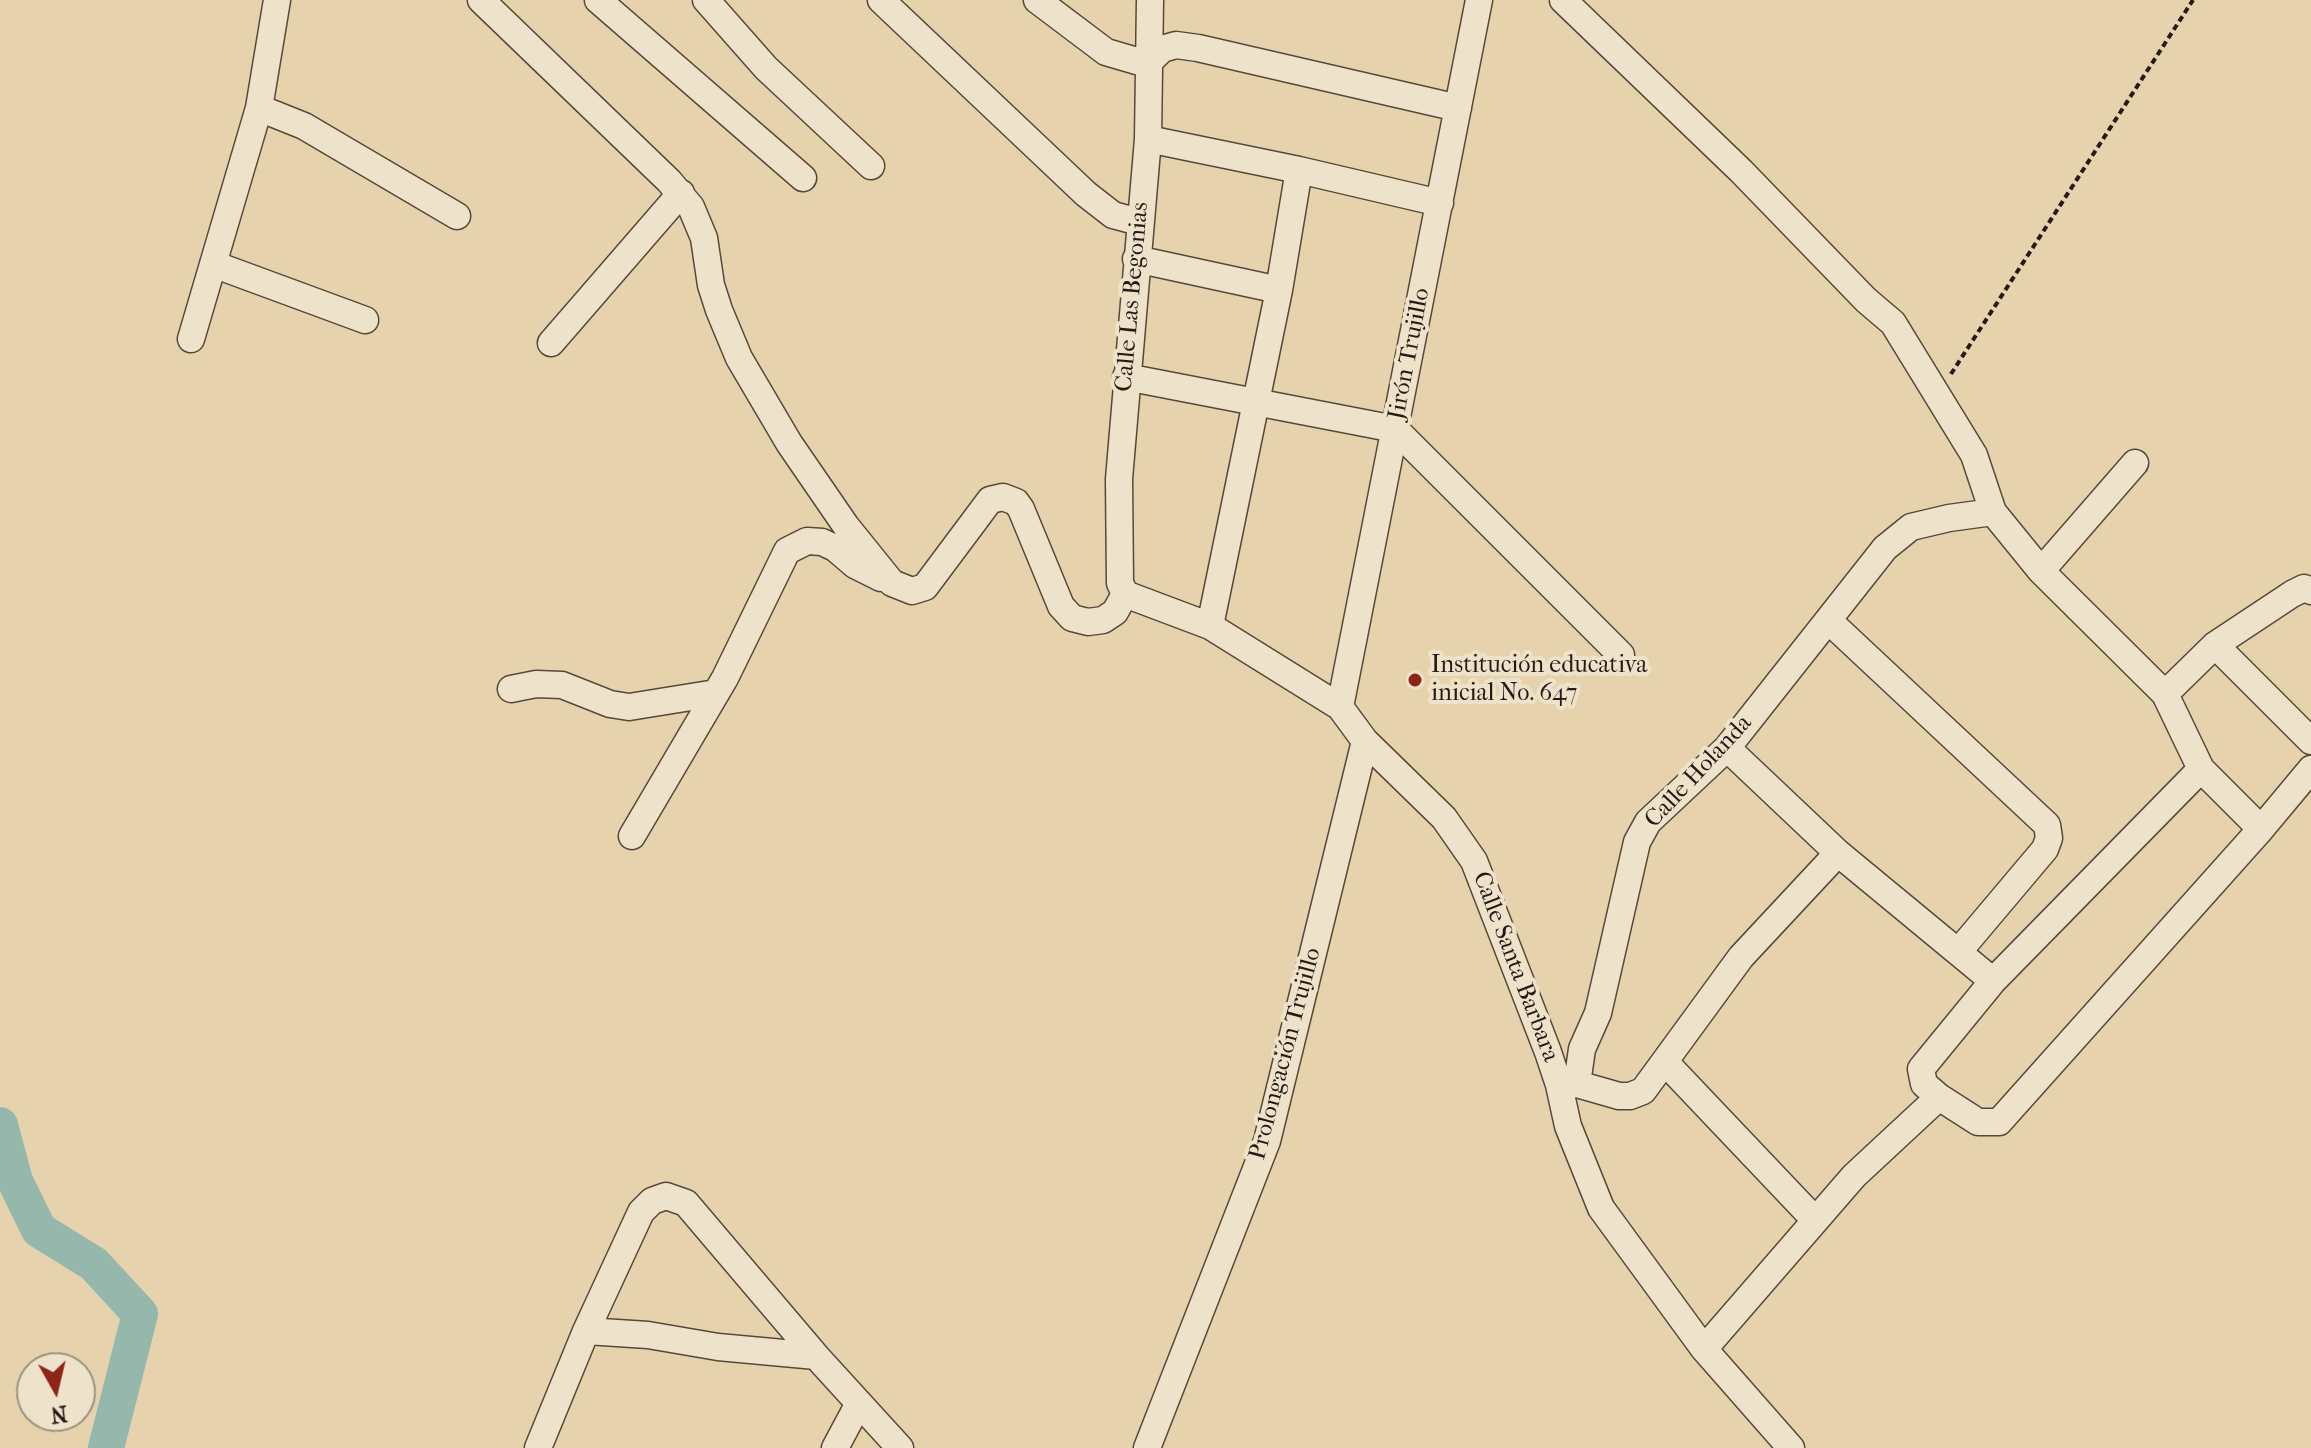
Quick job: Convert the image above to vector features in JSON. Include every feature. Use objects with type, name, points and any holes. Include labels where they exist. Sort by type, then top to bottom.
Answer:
[{"type":"street","points":[[191,339],[259,108],[277,0]]},
{"type":"street","points":[[481,0],[681,193],[699,222],[711,285],[739,358],[789,443],[846,526],[892,583]]},
{"type":"street","points":[[598,0],[803,178]]},
{"type":"street","points":[[706,0],[766,68],[871,166]]},
{"type":"street","points":[[881,0],[1086,194],[1113,215],[1139,222]]},
{"type":"street","points":[[1037,0],[1106,52],[1147,64],[1162,49],[1176,45],[1198,48],[1458,108]]},
{"type":"street","name":"Calle Las Begonias","points":[[1125,594],[1120,583],[1119,479],[1148,139],[1150,0]]},
{"type":"street","name":"Jirón Trujillo","points":[[1340,707],[1479,0]]},
{"type":"street","points":[[1563,0],[1741,171],[1866,300],[1893,323],[1974,455],[1993,512],[2041,571],[2165,694],[2201,769],[2261,829]]},
{"type":"street","points":[[259,108],[304,126],[457,216]]},
{"type":"street","points":[[1148,139],[1440,203]]},
{"type":"street","points":[[1210,626],[1279,290],[1299,170]]},
{"type":"street","points":[[551,343],[681,193]]},
{"type":"street","points":[[1136,259],[1279,290]]},
{"type":"street","points":[[213,264],[365,320]]},
{"type":"street","points":[[1126,377],[1395,429],[1621,655]]},
{"type":"street","points":[[2041,571],[2135,463]]},
{"type":"street","points":[[632,836],[716,693],[787,551],[795,545],[807,541],[822,542],[835,548],[855,565],[912,591],[925,587],[990,500],[1003,497],[1016,502],[1021,509],[1061,606],[1072,618],[1088,622],[1103,620],[1115,612],[1125,594]]},
{"type":"street","name":"Calle Holanda","points":[[1568,1085],[1598,1013],[1637,842],[1648,822],[1727,748],[1885,548],[1911,527],[1993,512]]},
{"type":"street","points":[[2165,694],[2215,645],[2292,594],[2304,588],[2311,591]]},
{"type":"street","name":"Calle Santa Barbara","points":[[1125,594],[1210,626],[1340,707],[1365,741],[1444,818],[1474,861],[1548,1052],[1568,1085],[1568,1126],[1601,1208],[1704,1349],[1791,1448]]},
{"type":"street","points":[[1829,621],[2047,825],[2049,838],[2045,849],[1959,951]]},
{"type":"street","points":[[2215,645],[2311,741]]},
{"type":"street","points":[[511,689],[536,684],[562,685],[610,704],[629,707],[716,693]]},
{"type":"street","name":"Prolongación Trujillo","points":[[1147,1448],[1267,1141],[1365,741]]},
{"type":"street","points":[[1727,748],[1838,853],[1993,981]]},
{"type":"street","points":[[2201,769],[1993,981],[1921,1069],[1924,1084],[1939,1097],[1978,1122],[1999,1122],[2311,769]]},
{"type":"street","points":[[1568,1085],[1619,1096],[1643,1091],[1741,957],[1838,853]]},
{"type":"street","points":[[1548,1052],[1565,1055],[1582,1049]]},
{"type":"street","points":[[1665,1062],[1815,1220]]},
{"type":"street","points":[[1704,1349],[1854,1176],[1939,1097]]},
{"type":"street","points":[[538,1448],[586,1331],[641,1212],[652,1201],[666,1196],[686,1203],[816,1356],[900,1448]]},
{"type":"street","points":[[586,1331],[648,1335],[718,1347],[816,1356]]},
{"type":"street","points":[[835,1448],[859,1403]]},
{"type":"path","points":[[1937,395],[2193,0]]},
{"type":"waterway","points":[[0,1125],[15,1181],[39,1230],[94,1264],[140,1314],[106,1448]]},
{"type":"place","name":"Institución educativa inicial No. 647","points":[[1415,680]]}]
